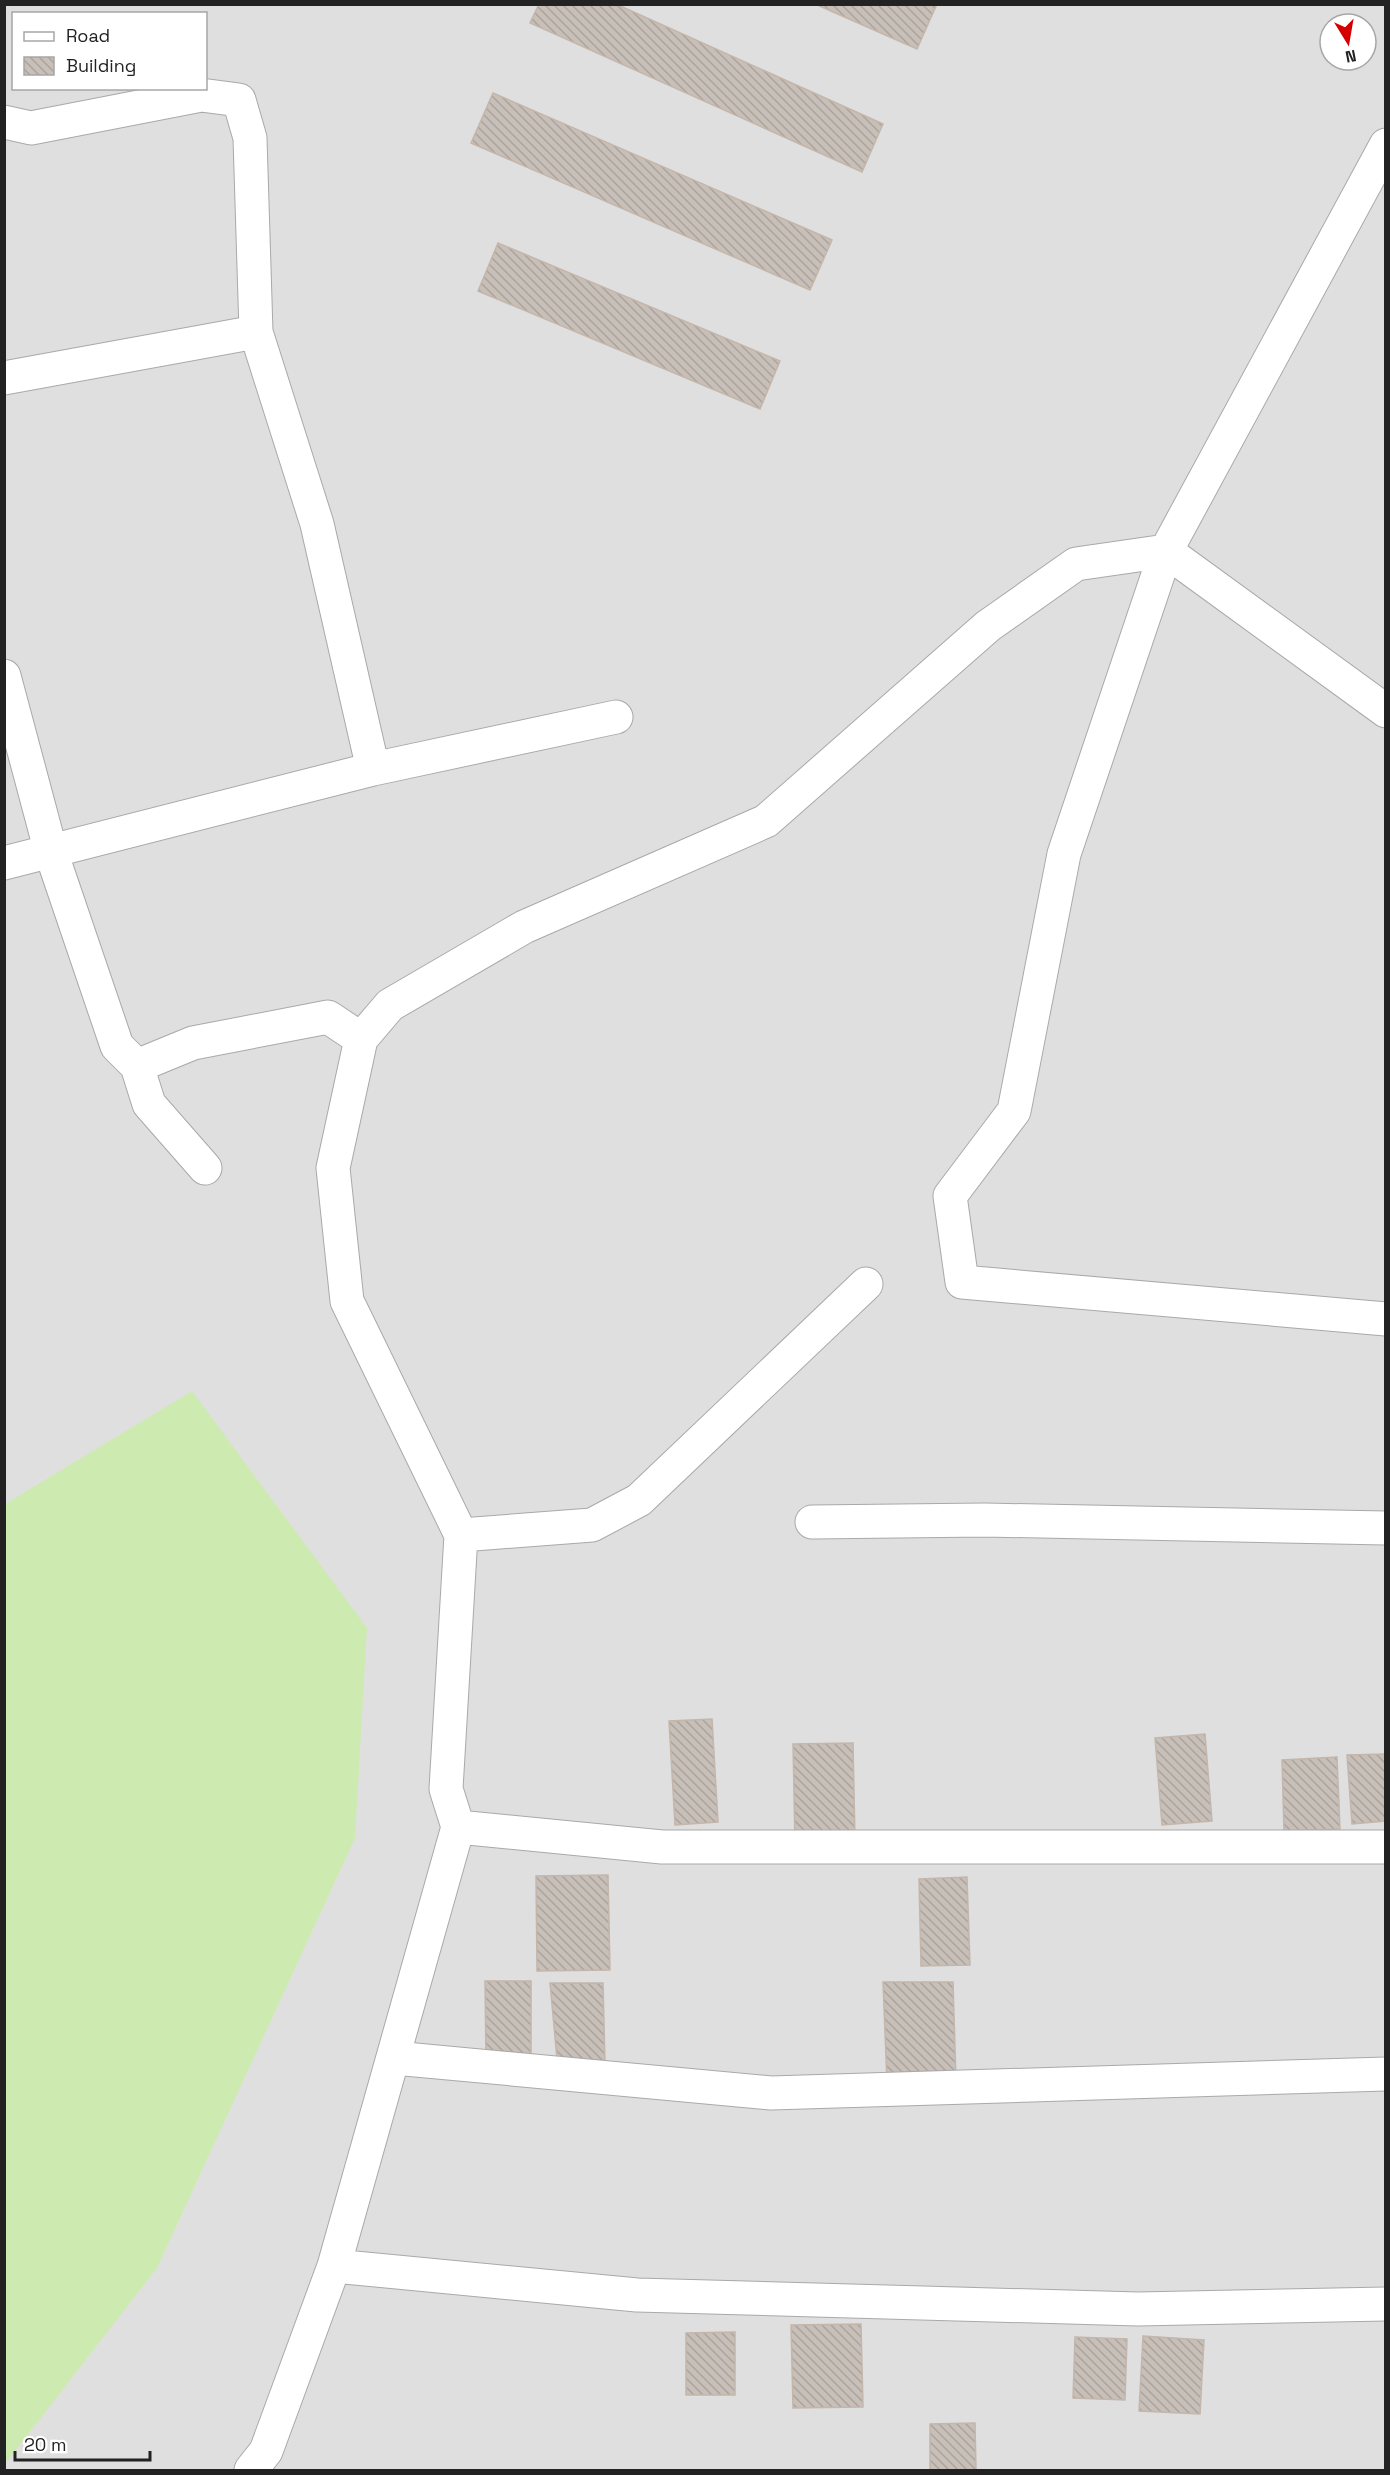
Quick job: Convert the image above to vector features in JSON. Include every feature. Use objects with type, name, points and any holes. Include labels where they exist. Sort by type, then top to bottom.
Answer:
[{"type":"street","points":[[4,122],[31,129],[201,95],[239,100],[250,138],[256,332],[317,524],[373,769]]},
{"type":"street","points":[[1386,145],[1166,550],[1064,854],[1014,1111],[950,1196],[962,1282],[1386,1319]]},
{"type":"street","points":[[4,378],[256,332]]},
{"type":"street","points":[[251,2470],[266,2451],[334,2266],[458,1827],[446,1789],[461,1535],[347,1301],[333,1168],[361,1039],[390,1005],[524,927],[766,821],[988,626],[1076,564],[1166,550],[1386,711]]},
{"type":"street","points":[[4,676],[51,852],[117,1046],[137,1066],[148,1104],[205,1168]]},
{"type":"street","points":[[4,863],[373,769],[616,717]]},
{"type":"street","points":[[137,1066],[193,1043],[328,1017],[361,1039]]},
{"type":"street","points":[[461,1535],[592,1525],[639,1500],[866,1284]]},
{"type":"street","points":[[812,1522],[985,1520],[1386,1528]]},
{"type":"street","points":[[458,1827],[662,1847],[1386,1847]]},
{"type":"street","points":[[394,2058],[771,2093],[1386,2074]]},
{"type":"street","points":[[334,2266],[637,2295],[1138,2309],[1386,2304]]},
{"type":"shaded area","points":[[5,5],[1385,5],[1385,2470],[5,2470]]},
{"type":"green space","points":[[192,1391],[367,1628],[355,1838],[157,2268],[5,2464],[5,1504]]},
{"type":"building","points":[[539,4],[616,4],[883,124],[862,172],[530,23]]},
{"type":"building","points":[[815,4],[937,4],[917,49]]},
{"type":"building","points":[[493,93],[832,240],[810,290],[471,143]]},
{"type":"building","points":[[498,243],[780,361],[760,409],[478,291]]},
{"type":"building","points":[[712,1719],[718,1822],[675,1825],[669,1721]]},
{"type":"building","points":[[1205,1734],[1212,1821],[1162,1825],[1155,1738]]},
{"type":"building","points":[[853,1743],[855,1841],[795,1842],[793,1744]]},
{"type":"building","points":[[1386,1754],[1386,1821],[1352,1824],[1347,1755]]},
{"type":"building","points":[[1337,1757],[1340,1829],[1284,1831],[1282,1760]]},
{"type":"building","points":[[608,1875],[610,1970],[537,1971],[536,1876]]},
{"type":"building","points":[[967,1877],[970,1965],[921,1966],[919,1879]]},
{"type":"building","points":[[485,1981],[531,1981],[531,2061],[486,2061]]},
{"type":"building","points":[[883,1982],[953,1982],[956,2081],[887,2083]]},
{"type":"building","points":[[550,1983],[603,1983],[605,2065],[557,2059]]},
{"type":"building","points":[[861,2324],[863,2407],[793,2408],[791,2325]]},
{"type":"building","points":[[735,2332],[735,2395],[686,2395],[686,2333]]},
{"type":"building","points":[[1143,2336],[1204,2340],[1200,2414],[1139,2411]]},
{"type":"building","points":[[1075,2337],[1127,2339],[1125,2400],[1073,2398]]},
{"type":"building","points":[[975,2423],[976,2470],[930,2470],[930,2424]]}]
